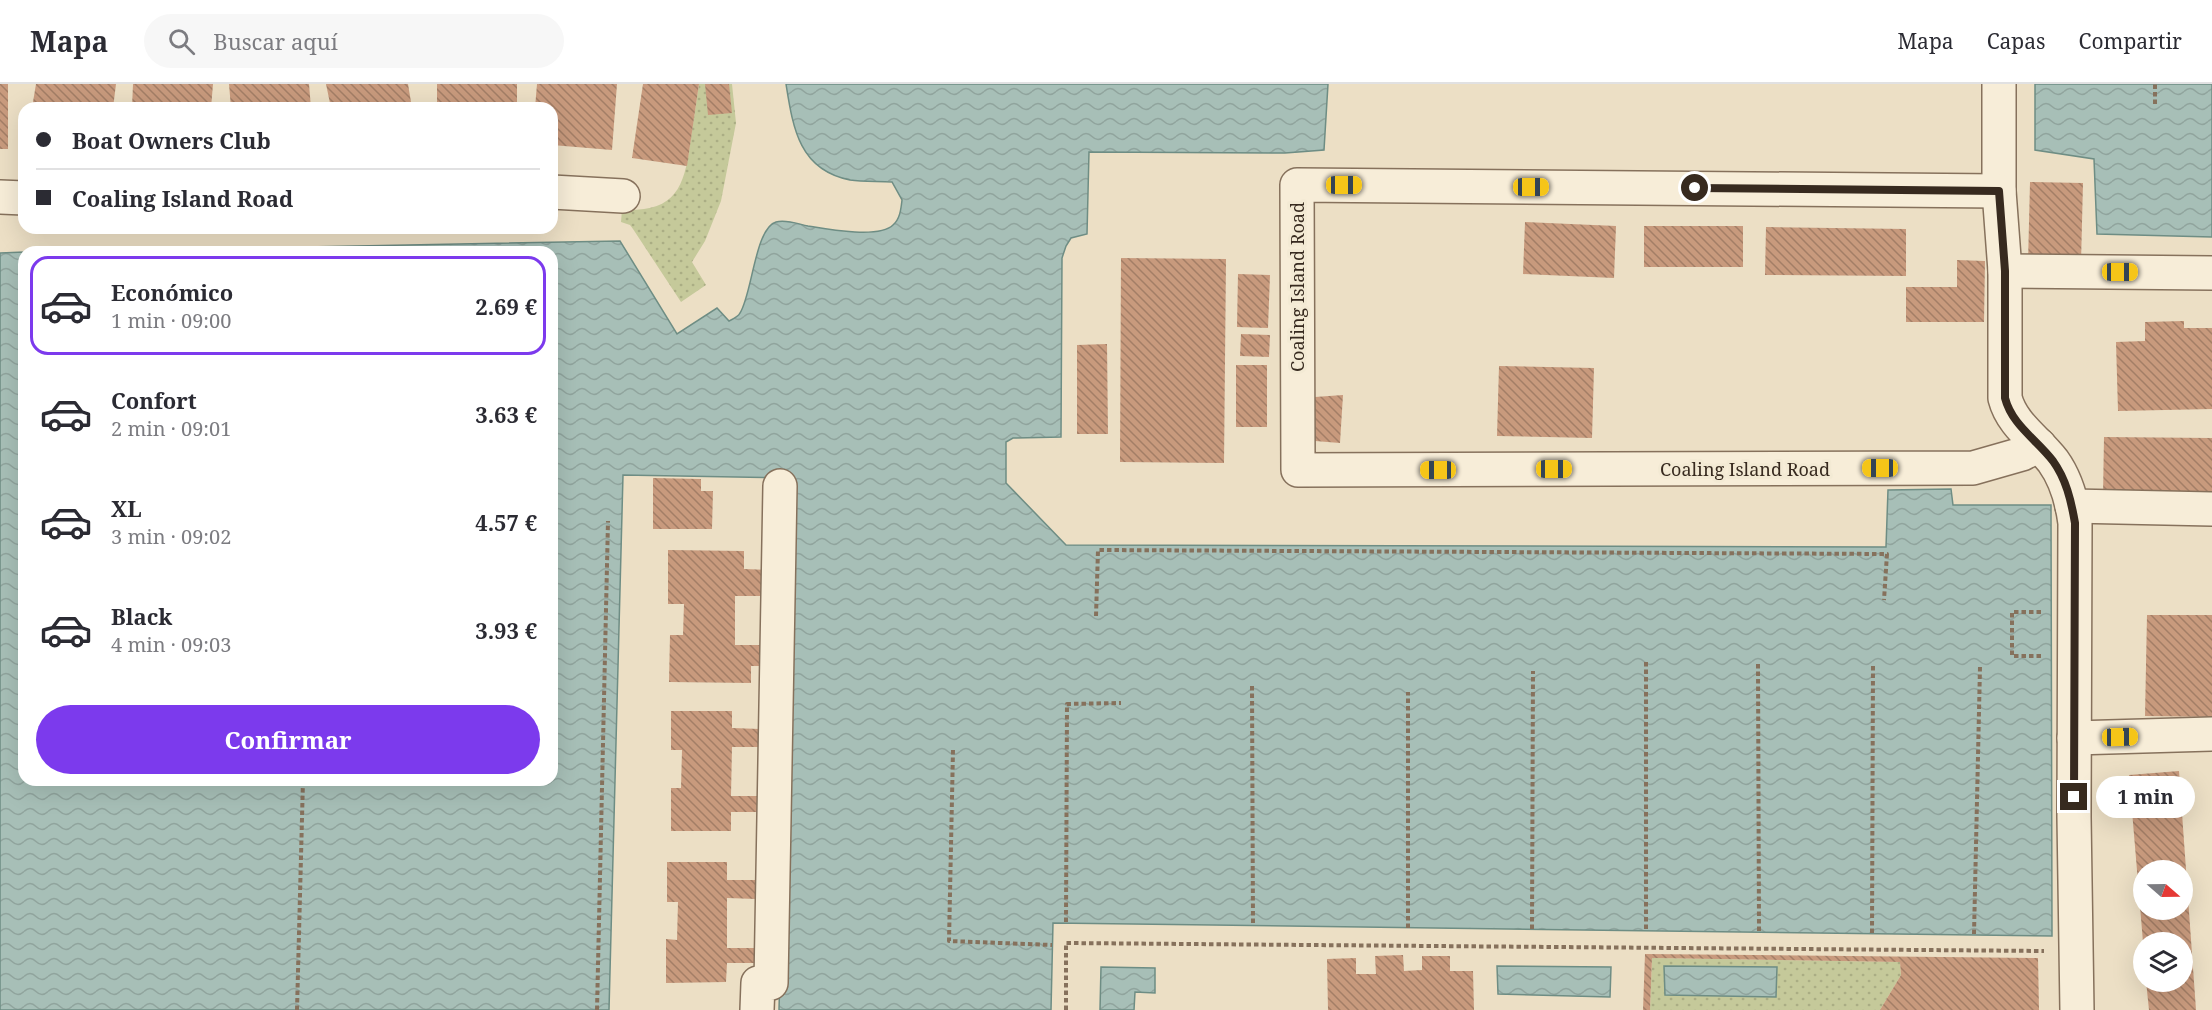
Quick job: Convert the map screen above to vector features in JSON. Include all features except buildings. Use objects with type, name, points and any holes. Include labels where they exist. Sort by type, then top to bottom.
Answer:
[{"type":"street","points":[[1999,84],[1999,191],[2005,271],[2005,398],[2015,420],[2039,445],[2061,474],[2072,506],[2076,543],[2074,738],[2077,1010]]},
{"type":"street","name":"Coaling Island Road","points":[[1999,191],[1297,185],[1298,470],[1973,468],[2022,454],[2039,445]]},
{"type":"street","points":[[558,192],[623,196]]},
{"type":"street","points":[[0,197],[18,198]]},
{"type":"street","points":[[2005,271],[2212,273]]},
{"type":"street","points":[[757,1010],[758,983],[771,983],[780,486]]},
{"type":"street","points":[[2072,506],[2212,509]]},
{"type":"street","points":[[2074,738],[2212,734]]},
{"type":"path","points":[[2155,84],[2155,104]]},
{"type":"path","points":[[597,1010],[608,521]]},
{"type":"path","points":[[1096,616],[1098,550],[1887,554],[1884,600]]},
{"type":"path","points":[[2051,612],[2012,612],[2012,656],[2051,656]]},
{"type":"path","points":[[1646,662],[1646,929]]},
{"type":"path","points":[[1758,664],[1759,931]]},
{"type":"path","points":[[1872,933],[1873,664]]},
{"type":"path","points":[[1974,934],[1980,667]]},
{"type":"path","points":[[1532,929],[1533,670]]},
{"type":"path","points":[[1252,686],[1253,925]]},
{"type":"path","points":[[1408,692],[1408,928]]},
{"type":"path","points":[[1065,922],[1067,704],[1120,703]]},
{"type":"path","points":[[953,750],[949,941],[1052,945]]},
{"type":"path","points":[[297,1010],[303,786]]},
{"type":"path","points":[[1066,1010],[1066,943],[2075,951]]},
{"type":"green space","points":[[699,84],[732,84],[736,123],[721,201],[705,241],[692,262],[706,285],[681,302],[630,225],[621,222],[622,210],[654,207],[665,202],[680,186],[687,160]]},
{"type":"green space","points":[[1652,958],[1900,962],[1901,975],[1880,1010],[1650,1010]],"holes":[[[1664,966],[1777,967],[1776,996],[1665,995]]]},
{"type":"water","points":[[786,84],[1328,84],[1324,150],[1285,153],[1089,152],[1087,234],[1071,238],[1062,258],[1061,437],[1013,438],[1006,442],[1006,483],[1066,545],[1886,547],[1888,490],[1951,489],[1953,505],[2051,505],[2052,936],[1053,923],[1051,1010],[779,1010],[793,478],[623,475],[609,1010],[0,1010],[0,253],[18,252],[18,786],[558,786],[558,246],[355,246],[620,241],[677,334],[717,308],[729,321],[739,314],[744,304],[763,236],[776,222],[788,221],[827,229],[865,232],[886,229],[893,225],[899,217],[902,200],[892,182],[850,180],[833,175],[819,167],[801,145],[792,116]]},
{"type":"water","points":[[2035,84],[2212,84],[2212,237],[2097,234],[2094,159],[2035,150]]},
{"type":"water","points":[[1497,966],[1611,967],[1610,997],[1498,994]]},
{"type":"water","points":[[1664,966],[1777,967],[1776,997],[1665,995]]},
{"type":"water","points":[[1101,967],[1155,968],[1155,993],[1135,992],[1134,1010],[1100,1010]]},
{"type":"route","points":[[1695,188],[1999,191],[2005,271],[2005,398],[2015,420],[2052,460],[2061,474],[2068,490],[2075,523],[2074,797]]}]
